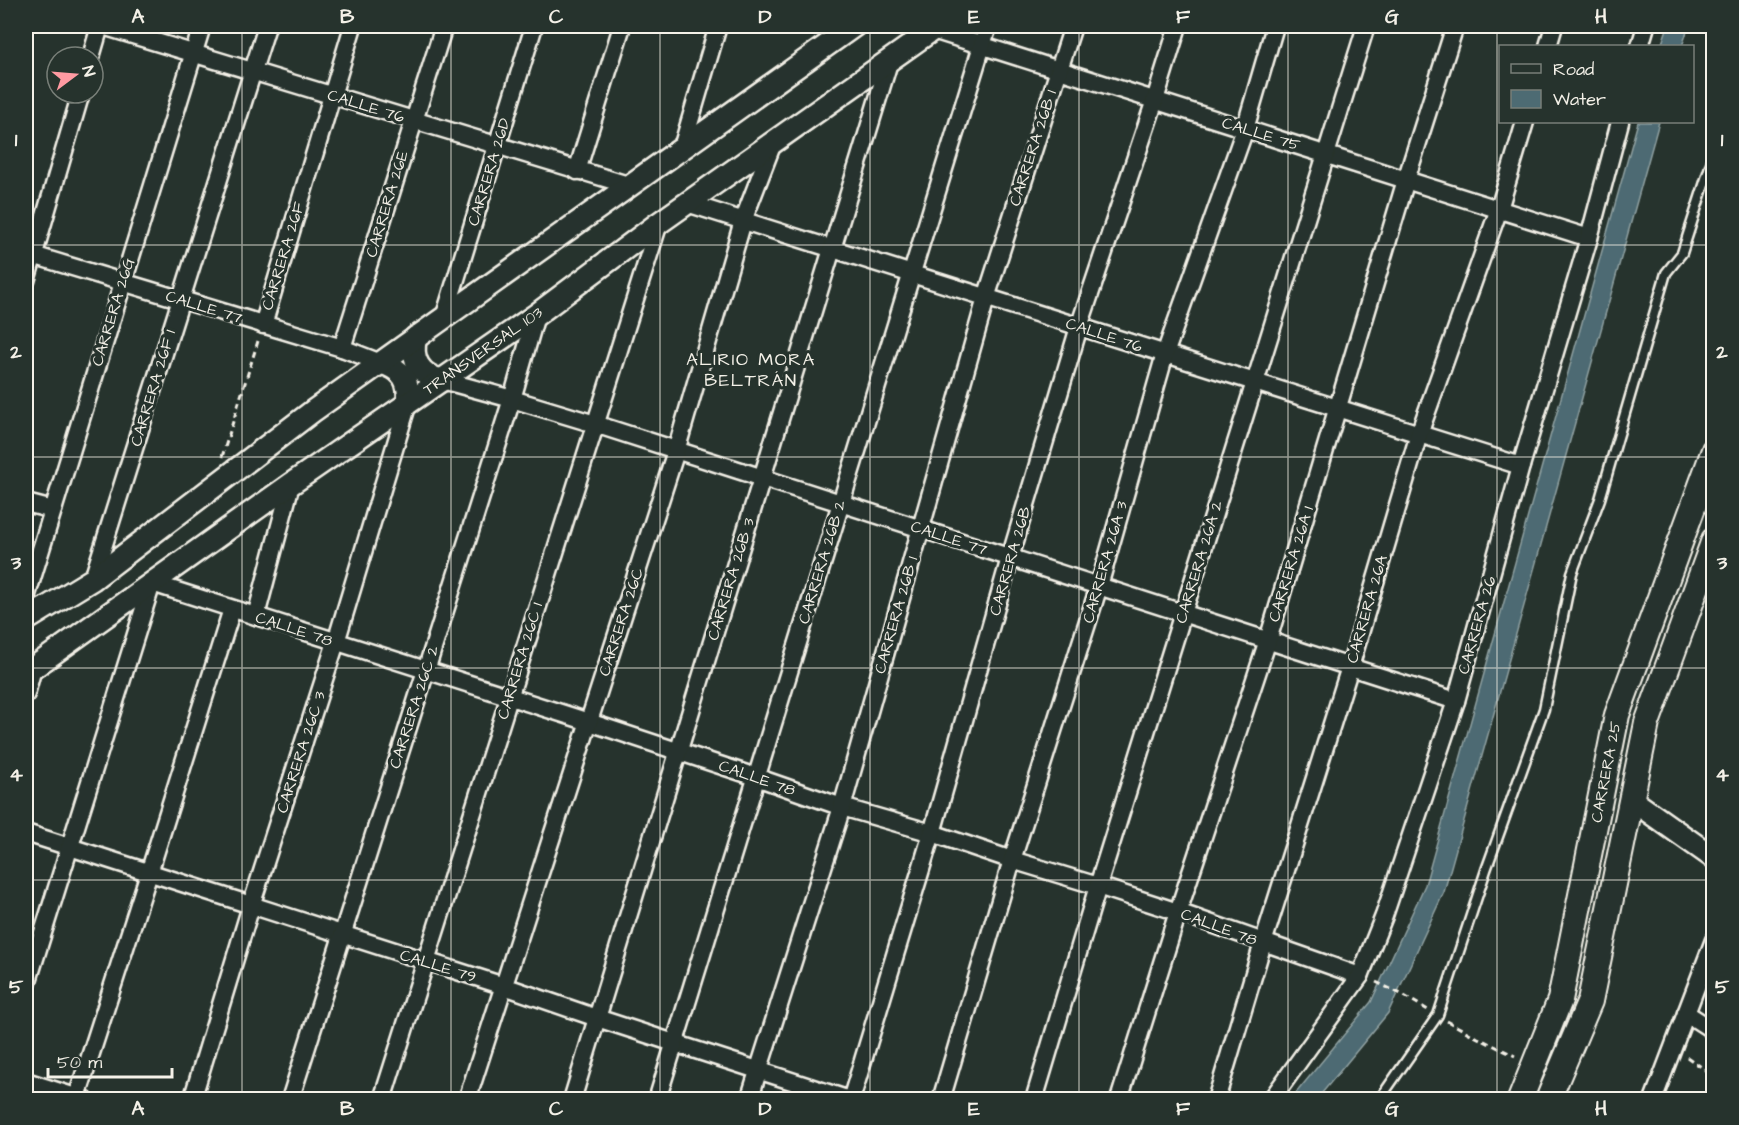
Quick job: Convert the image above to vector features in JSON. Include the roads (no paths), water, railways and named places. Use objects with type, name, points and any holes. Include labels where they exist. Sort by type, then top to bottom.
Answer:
[{"type":"main road","name":"CARRERA 25","points":[[1520,1100],[1560,1000],[1617,715],[1713,450]]},
{"type":"main road","name":"CARRERA 25","points":[[1548,1100],[1590,1001],[1647,723],[1713,540]]},
{"type":"street","name":"CALLE 76","points":[[102,26],[628,185]]},
{"type":"street","points":[[95,45],[102,26]]},
{"type":"street","name":"CARRERA 26G","points":[[26,598],[202,26]]},
{"type":"street","name":"CARRERA 26F 1","points":[[93,579],[267,26]]},
{"type":"street","name":"CARRERA 26F","points":[[263,324],[353,26]]},
{"type":"street","name":"CARRERA 26E","points":[[342,348],[444,26]]},
{"type":"street","name":"CARRERA 26D","points":[[444,318],[534,26]]},
{"type":"street","points":[[577,171],[622,26]]},
{"type":"street","points":[[682,148],[718,26]]},
{"type":"street","points":[[26,620],[93,579],[213,486],[416,337],[854,26]]},
{"type":"street","name":"CARRERA 26B 2","points":[[657,1100],[988,26]]},
{"type":"street","name":"CARRERA 26B 1","points":[[749,1100],[842,807],[986,298],[1072,26]]},
{"type":"street","name":"CARRERA 26B","points":[[851,1100],[932,833],[1010,558],[1079,327],[1178,26]]},
{"type":"street","name":"CARRERA 26A 3","points":[[940,1100],[1012,860],[1099,586],[1165,354],[1245,129],[1275,26]]},
{"type":"street","name":"CARRERA 26A 2","points":[[1034,1100],[1098,886],[1366,26]]},
{"type":"street","name":"CARRERA 26A 1","points":[[1119,1100],[1178,912],[1268,640],[1406,180],[1455,26]]},
{"type":"street","points":[[1548,45],[1554,26]]},
{"type":"street","points":[[1640,45],[1646,26]]},
{"type":"street","name":"CALLE 75","points":[[935,28],[982,45],[1589,238]]},
{"type":"street","name":"TRANSVERSAL 103","points":[[29,670],[291,484],[536,315],[659,222],[935,28]]},
{"type":"street","name":"CARRERA 26B 3","points":[[572,1100],[890,59]]},
{"type":"street","points":[[26,281],[30,254],[77,105]]},
{"type":"street","name":"CARRERA 26A","points":[[1216,1100],[1350,667],[1419,434],[1499,209],[1525,123]]},
{"type":"street","name":"CARRERA 26","points":[[1271,1100],[1360,976],[1384,916],[1456,701],[1620,123]]},
{"type":"street","name":"CARRERA 26C","points":[[467,1100],[676,451],[743,221],[773,143]]},
{"type":"street","name":"CALLE 76","points":[[687,203],[1521,466]]},
{"type":"street","name":"CARRERA 26C 1","points":[[382,1100],[659,222]]},
{"type":"street","name":"CALLE 77","points":[[30,254],[342,348],[381,363]]},
{"type":"street","name":"CARRERA 26C 2","points":[[290,1100],[512,399],[536,315]]},
{"type":"street","points":[[416,337],[414,353],[416,362],[426,375],[442,380]]},
{"type":"street","points":[[381,363],[392,366],[407,381],[408,403]]},
{"type":"street","name":"CALLE 77","points":[[442,380],[595,424],[1456,701]]},
{"type":"street","name":"CARRERA 26C 3","points":[[192,1100],[251,906],[336,642],[408,403]]},
{"type":"street","points":[[256,616],[291,484]]},
{"type":"street","points":[[26,503],[53,510]]},
{"type":"street","points":[[26,987],[152,583]]},
{"type":"street","name":"CALLE 78","points":[[152,583],[589,722],[842,807],[932,833],[1178,912],[1360,976]]},
{"type":"street","points":[[26,1081],[81,1098],[232,609]]},
{"type":"street","points":[[26,694],[29,670]]},
{"type":"street","points":[[1632,800],[1713,858]]},
{"type":"street","name":"CALLE 79","points":[[26,834],[504,986],[851,1100]]},
{"type":"street","points":[[1653,1100],[1713,942]]},
{"type":"street","points":[[1686,1012],[1713,1031]]},
{"type":"lane","points":[[1379,1100],[1438,1015],[1486,870],[1544,709],[1572,573],[1600,499],[1666,273],[1682,253],[1713,154]]},
{"type":"water","points":[[1668,26],[1689,26],[1682,45],[1661,45]]},
{"type":"water","points":[[1638,123],[1659,123],[1444,892],[1388,1013],[1317,1099],[1291,1099],[1371,1002],[1425,885]]},
{"type":"district","name":"ALIRIO MORA BELTRÁN","points":[[751,370]]}]
